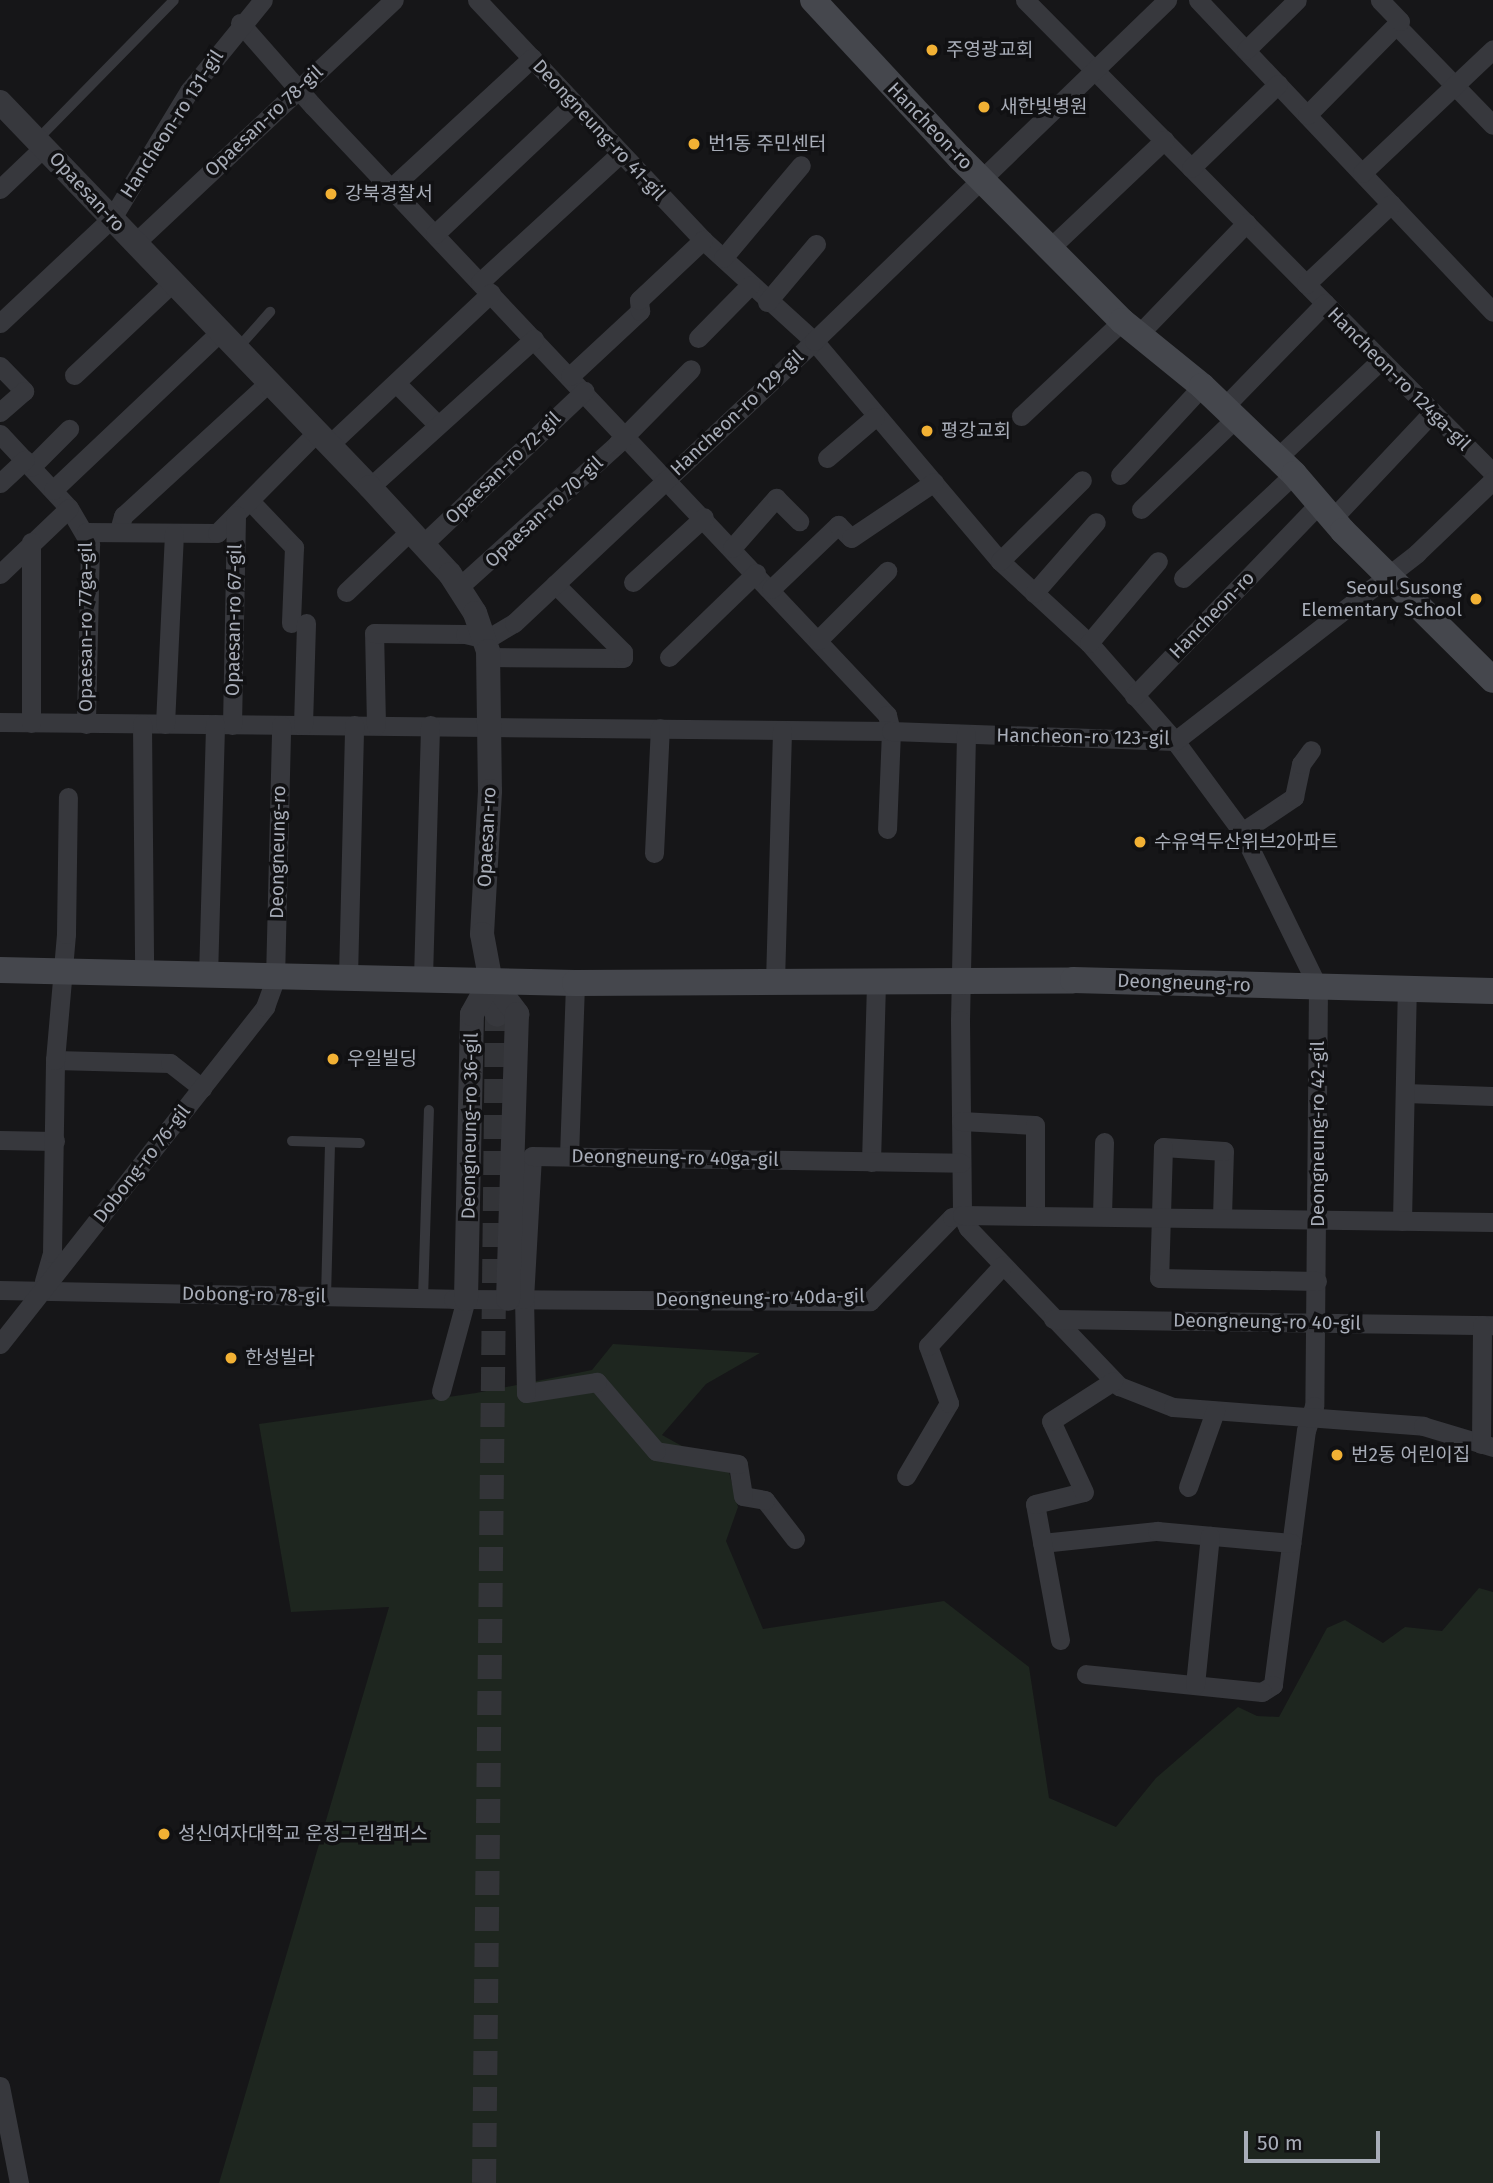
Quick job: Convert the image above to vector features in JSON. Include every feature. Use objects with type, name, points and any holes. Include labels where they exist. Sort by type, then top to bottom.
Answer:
[{"type":"main road","name":"Hancheon-ro","points":[[813,0],[980,178],[1130,328],[1202,386],[1285,466],[1388,576],[1493,680]]},
{"type":"main road","name":"Deongneung-ro","points":[[0,970],[275,979],[348,977],[575,983],[961,984],[1073,980],[1493,990]]},
{"type":"street","name":"Hancheon-ro 131-gil","points":[[0,323],[112,218],[189,92],[240,23],[263,0]]},
{"type":"street","name":"Opaesan-ro 78-gil","points":[[135,243],[394,0]]},
{"type":"street","name":"Deongneung-ro 41-gil","points":[[477,0],[703,240],[767,302],[814,341],[875,417],[1000,561],[1089,643],[1175,741],[1242,832],[1318,987]]},
{"type":"street","name":"Hancheon-ro 124ga-gil","points":[[1025,0],[1493,473]]},
{"type":"street","name":"Hancheon-ro 129-gil","points":[[488,648],[814,341],[1167,0]]},
{"type":"street","points":[[1198,0],[1493,312]]},
{"type":"street","points":[[1246,50],[1297,0]]},
{"type":"street","points":[[1307,115],[1400,21],[1380,0]]},
{"type":"street","points":[[240,23],[298,89],[625,433],[887,715],[891,731],[887,829]]},
{"type":"street","points":[[1396,25],[1493,125]]},
{"type":"street","points":[[1362,173],[1493,49]]},
{"type":"street","points":[[391,188],[531,58]]},
{"type":"street","points":[[1191,168],[1278,84]]},
{"type":"street","name":"Opaesan-ro","points":[[0,102],[370,486],[459,587],[488,648],[489,725],[482,934],[497,1015]]},
{"type":"street","points":[[435,234],[574,103]]},
{"type":"street","points":[[1051,247],[1164,140]]},
{"type":"street","points":[[0,189],[41,143]]},
{"type":"street","points":[[86,532],[119,530],[217,533],[323,439],[396,383],[621,153]]},
{"type":"street","points":[[723,258],[800,165]]},
{"type":"street","points":[[1306,284],[1391,204]]},
{"type":"street","points":[[1021,416],[1130,328],[1245,223]]},
{"type":"street","points":[[570,376],[640,311],[639,300],[703,240]]},
{"type":"street","points":[[767,302],[816,244]]},
{"type":"street","points":[[74,375],[172,283]]},
{"type":"street","points":[[698,338],[750,285]]},
{"type":"street","points":[[1141,509],[1230,413],[1325,303]]},
{"type":"street","points":[[370,486],[534,339]]},
{"type":"street","points":[[53,490],[228,341]]},
{"type":"street","points":[[1184,578],[1381,360]]},
{"type":"street","points":[[0,366],[24,391],[0,412]]},
{"type":"street","name":"Opaesan-ro 70-gil","points":[[459,587],[691,369]]},
{"type":"street","points":[[119,530],[123,516],[269,382]]},
{"type":"street","points":[[396,383],[438,425]]},
{"type":"street","points":[[1120,475],[1202,386]]},
{"type":"street","name":"Opaesan-ro 72-gil","points":[[416,538],[584,391]]},
{"type":"street","name":"Hancheon-ro","points":[[1134,696],[1325,511],[1433,412]]},
{"type":"street","points":[[827,458],[875,417]]},
{"type":"street","points":[[0,483],[28,464],[69,429]]},
{"type":"street","name":"Opaesan-ro 77ga-gil","points":[[0,434],[68,508],[86,532],[90,544],[86,724]]},
{"type":"street","points":[[1000,561],[1082,480]]},
{"type":"street","name":"Hancheon-ro 123-gil","points":[[489,725],[891,731],[1175,741],[1388,576],[1493,480]]},
{"type":"street","points":[[771,589],[838,525],[851,538],[934,482]]},
{"type":"street","points":[[732,548],[776,498],[799,521]]},
{"type":"street","points":[[0,574],[68,508]]},
{"type":"street","points":[[243,508],[294,547],[303,725]]},
{"type":"street","name":"Opaesan-ro 67-gil","points":[[224,724],[243,508]]},
{"type":"street","points":[[634,582],[704,517]]},
{"type":"street","points":[[1034,593],[1096,522]]},
{"type":"street","points":[[165,724],[174,533]]},
{"type":"street","points":[[346,592],[416,538]]},
{"type":"street","points":[[31,723],[32,542]]},
{"type":"street","points":[[1089,643],[1158,561]]},
{"type":"street","points":[[818,640],[887,571]]},
{"type":"street","points":[[669,657],[756,573]]},
{"type":"street","points":[[376,725],[374,633],[465,634],[488,648],[623,658],[622,652],[555,584]]},
{"type":"street","name":"Opaesan-ro 67-gil","points":[[0,722],[489,725]]},
{"type":"street","points":[[142,724],[144,976]]},
{"type":"street","points":[[208,977],[224,724]]},
{"type":"street","name":"Deongneung-ro","points":[[275,979],[281,725]]},
{"type":"street","points":[[348,977],[354,725]]},
{"type":"street","points":[[423,978],[430,725]]},
{"type":"street","points":[[654,853],[660,728]]},
{"type":"street","points":[[775,982],[782,730]]},
{"type":"street","points":[[966,734],[961,984],[962,1215],[1493,1222]]},
{"type":"street","points":[[1242,832],[1294,797],[1301,764],[1311,750]]},
{"type":"street","points":[[41,1291],[52,1253],[55,1060],[68,797]]},
{"type":"street","name":"Dobong-ro 76-gil","points":[[0,1344],[265,1007],[275,979]]},
{"type":"street","points":[[491,980],[517,1014],[516,1299],[526,1393],[597,1382],[656,1451],[738,1464],[743,1496],[765,1500],[795,1539]]},
{"type":"street","name":"Deongneung-ro 36-gil","points":[[442,1391],[466,1299],[472,1014],[491,980]]},
{"type":"street","points":[[871,1162],[876,982]]},
{"type":"street","points":[[569,1156],[575,983]]},
{"type":"street","name":"Deongneung-ro 42-gil","points":[[1086,1674],[1262,1692],[1273,1685],[1310,1418],[1317,1323],[1318,987]]},
{"type":"street","points":[[1402,1221],[1407,990]]},
{"type":"street","points":[[55,1060],[170,1063],[202,1088]]},
{"type":"street","points":[[1405,1093],[1493,1096]]},
{"type":"street","points":[[961,1121],[1035,1125],[1035,1214]]},
{"type":"street","points":[[0,1140],[55,1141]]},
{"type":"street","points":[[1102,1215],[1104,1142]]},
{"type":"street","points":[[1222,1217],[1224,1151],[1163,1147],[1159,1278],[1317,1281]]},
{"type":"street","name":"Deongneung-ro 40ga-gil","points":[[516,1299],[532,1156],[961,1163]]},
{"type":"street","name":"Deongneung-ro 40da-gil","points":[[516,1299],[870,1301],[951,1217],[962,1215]]},
{"type":"street","name":"Deongneung-ro 40-gil","points":[[962,1215],[1003,1265],[1053,1319],[1113,1381],[1173,1407],[1423,1426],[1487,1445],[1488,1325],[1053,1319]]},
{"type":"street","points":[[906,1476],[950,1402],[928,1346],[1003,1265]]},
{"type":"street","name":"Dobong-ro 78-gil","points":[[0,1290],[516,1299]]},
{"type":"street","points":[[1059,1640],[1035,1504],[1084,1492],[1051,1420],[1113,1381]]},
{"type":"street","points":[[1188,1487],[1215,1411]]},
{"type":"street","points":[[1042,1543],[1157,1531],[1292,1543]]},
{"type":"street","points":[[1195,1685],[1210,1536]]},
{"type":"street","points":[[0,2086],[19,2183]]},
{"type":"lane","points":[[41,143],[174,0]]},
{"type":"lane","points":[[228,341],[270,312]]},
{"type":"lane","points":[[423,1298],[429,1110]]},
{"type":"lane","points":[[292,1140],[360,1143]]},
{"type":"lane","points":[[326,1297],[330,1143]]},
{"type":"shaded area","points":[[613,1344],[760,1353],[706,1384],[662,1435],[729,1472],[738,1507],[726,1541],[763,1629],[944,1601],[1029,1667],[1049,1798],[1116,1827],[1156,1778],[1238,1707],[1257,1716],[1279,1717],[1327,1628],[1345,1620],[1383,1643],[1405,1627],[1442,1631],[1479,1588],[1493,1592],[1493,2183],[219,2183],[389,1607],[291,1612],[259,1424],[476,1393],[592,1370]]},
{"type":"tunnel","points":[[484,2183],[497,1015]]},
{"type":"place","name":"주영광교회","points":[[932,50]]},
{"type":"place","name":"새한빛병원","points":[[984,107]]},
{"type":"place","name":"번1동 주민센터","points":[[694,144]]},
{"type":"place","name":"강북경찰서","points":[[331,194]]},
{"type":"place","name":"평강교회","points":[[927,431]]},
{"type":"place","name":"Seoul Susong Elementary School","points":[[1476,599]]},
{"type":"place","name":"수유역두산위브2아파트","points":[[1140,842]]},
{"type":"place","name":"우일빌딩","points":[[333,1059]]},
{"type":"place","name":"한성빌라","points":[[231,1358]]},
{"type":"place","name":"번2동 어린이집","points":[[1337,1455]]},
{"type":"place","name":"성신여자대학교 운정그린캠퍼스","points":[[164,1834]]}]
